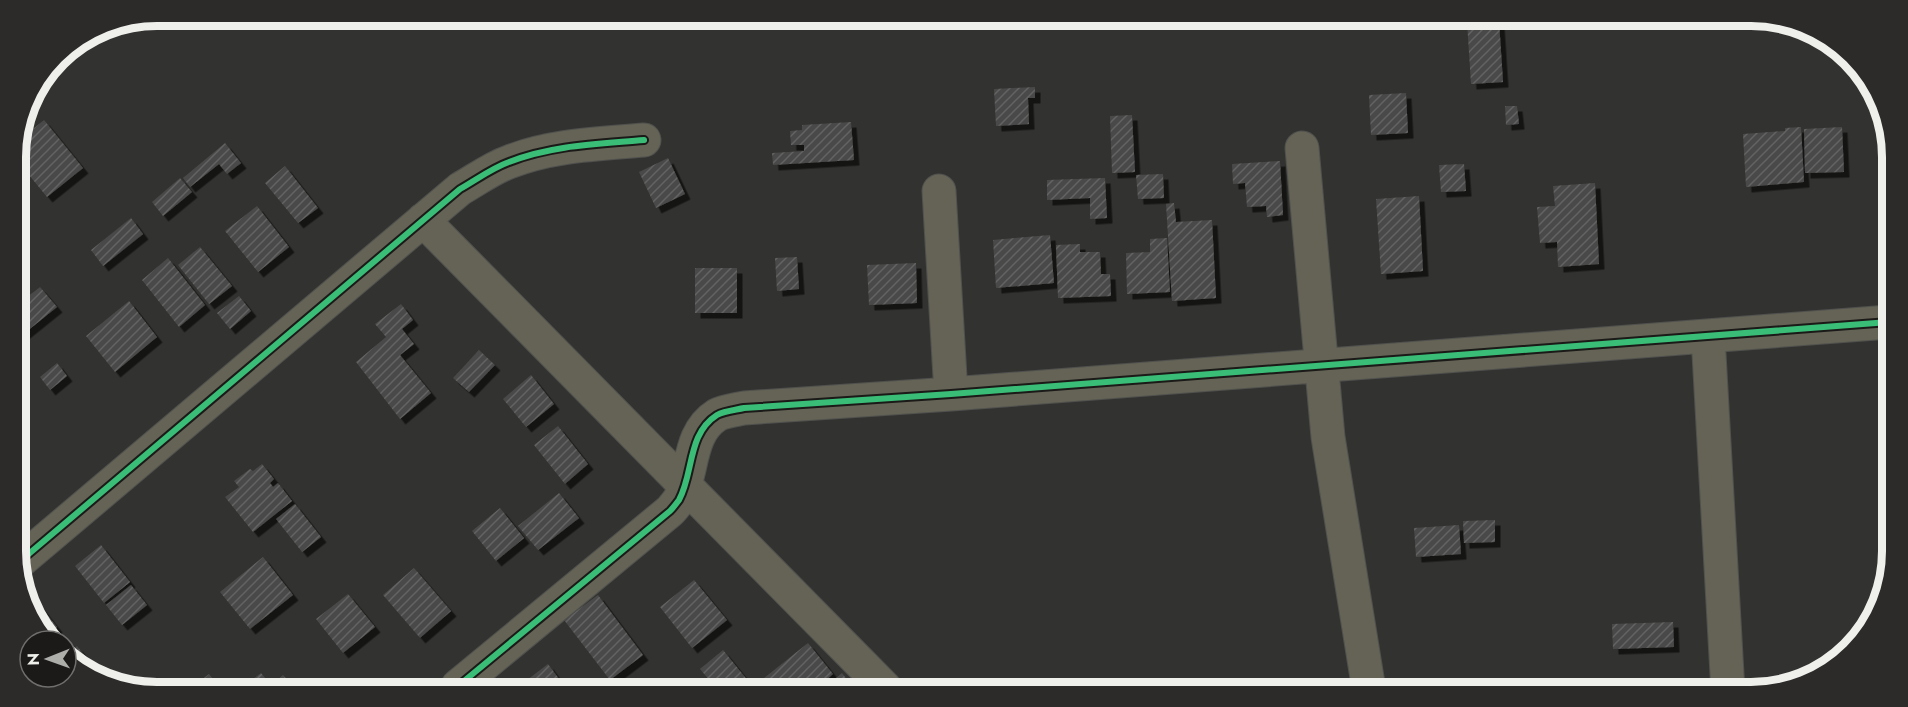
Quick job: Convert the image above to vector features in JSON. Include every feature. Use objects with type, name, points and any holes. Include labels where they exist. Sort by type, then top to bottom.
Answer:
[{"type":"street","points":[[26,556],[460,189],[507,162],[538,153],[644,140]]},
{"type":"street","points":[[1302,148],[1328,437],[1368,681]]},
{"type":"street","points":[[939,191],[951,394]]},
{"type":"street","points":[[423,220],[879,682]]},
{"type":"street","points":[[463,682],[670,511],[679,499],[695,444],[702,429],[717,415],[744,408],[1882,323]]},
{"type":"street","points":[[1708,336],[1727,681]]},
{"type":"building","points":[[1467,26],[1499,26],[1503,82],[1471,84]]},
{"type":"building","points":[[1035,87],[1035,98],[1028,98],[1029,124],[996,126],[994,89]]},
{"type":"building","points":[[1406,93],[1408,133],[1371,135],[1369,95]]},
{"type":"building","points":[[1505,106],[1517,106],[1519,124],[1506,125]]},
{"type":"building","points":[[1132,115],[1135,172],[1112,173],[1110,116]]},
{"type":"building","points":[[44,120],[83,168],[47,197],[26,171],[28,133]]},
{"type":"building","points":[[851,122],[854,160],[773,165],[772,153],[804,151],[804,145],[791,145],[790,131],[802,130],[802,125]]},
{"type":"building","points":[[1801,127],[1804,182],[1746,187],[1743,134],[1785,131],[1785,128]]},
{"type":"building","points":[[1842,127],[1844,172],[1805,173],[1804,129]]},
{"type":"building","points":[[225,143],[241,163],[227,174],[219,164],[190,187],[183,178]]},
{"type":"building","points":[[668,158],[685,194],[656,208],[639,172]]},
{"type":"building","points":[[1280,161],[1283,215],[1267,217],[1266,206],[1247,207],[1245,183],[1233,184],[1232,164]]},
{"type":"building","points":[[1464,164],[1466,191],[1441,192],[1439,165]]},
{"type":"building","points":[[285,166],[318,208],[298,223],[265,183]]},
{"type":"building","points":[[1163,174],[1164,198],[1138,199],[1136,175]]},
{"type":"building","points":[[180,178],[192,192],[163,216],[152,202]]},
{"type":"building","points":[[1105,178],[1107,218],[1090,219],[1090,198],[1047,200],[1047,180]]},
{"type":"building","points":[[1595,183],[1599,264],[1558,267],[1557,242],[1540,243],[1537,207],[1555,206],[1553,186]]},
{"type":"building","points":[[1419,196],[1423,271],[1381,274],[1376,199]]},
{"type":"building","points":[[1174,203],[1176,222],[1212,220],[1216,298],[1172,301],[1166,204]]},
{"type":"building","points":[[257,206],[289,247],[258,272],[225,231]]},
{"type":"building","points":[[131,218],[143,234],[103,266],[91,250]]},
{"type":"building","points":[[1050,235],[1054,283],[996,288],[993,240]]},
{"type":"building","points":[[1167,238],[1170,292],[1127,294],[1126,253],[1150,252],[1150,239]]},
{"type":"building","points":[[1080,244],[1080,252],[1100,252],[1101,274],[1110,274],[1111,296],[1058,298],[1056,245]]},
{"type":"building","points":[[200,247],[232,286],[209,304],[178,265]]},
{"type":"building","points":[[797,257],[799,289],[777,291],[775,258]]},
{"type":"building","points":[[168,258],[205,305],[179,327],[142,280]]},
{"type":"building","points":[[916,263],[917,303],[869,305],[867,265]]},
{"type":"building","points":[[695,268],[737,268],[737,313],[695,313]]},
{"type":"building","points":[[40,287],[57,307],[26,332],[26,298]]},
{"type":"building","points":[[239,296],[251,311],[230,329],[217,313]]},
{"type":"building","points":[[129,301],[157,337],[115,372],[86,336]]},
{"type":"building","points":[[401,304],[413,320],[402,329],[414,344],[400,355],[431,393],[400,419],[356,362],[386,337],[375,324]]},
{"type":"building","points":[[479,350],[495,365],[469,392],[453,378]]},
{"type":"building","points":[[57,363],[67,376],[50,390],[40,377]]},
{"type":"building","points":[[531,375],[554,404],[526,427],[503,399]]},
{"type":"building","points":[[558,426],[588,464],[565,484],[534,445]]},
{"type":"building","points":[[262,464],[274,479],[270,483],[273,487],[278,483],[292,501],[253,532],[225,497],[239,487],[234,481],[250,469],[253,471]]},
{"type":"building","points":[[559,493],[579,518],[538,550],[518,526]]},
{"type":"building","points":[[295,504],[321,537],[302,552],[276,519]]},
{"type":"building","points":[[500,508],[524,538],[496,561],[472,531]]},
{"type":"building","points":[[1495,520],[1495,542],[1464,543],[1463,521]]},
{"type":"building","points":[[1459,525],[1461,554],[1416,557],[1414,528]]},
{"type":"building","points":[[101,545],[130,582],[104,603],[75,566]]},
{"type":"building","points":[[263,557],[293,595],[250,629],[220,592]]},
{"type":"building","points":[[414,568],[451,611],[420,638],[383,595]]},
{"type":"building","points":[[694,580],[727,620],[692,648],[660,607]]},
{"type":"building","points":[[131,585],[147,605],[122,625],[106,605]]},
{"type":"building","points":[[348,594],[375,627],[343,653],[316,619]]},
{"type":"building","points":[[598,595],[643,655],[610,680],[564,620]]},
{"type":"building","points":[[36,600],[57,627],[55,629],[48,623]]},
{"type":"building","points":[[1673,622],[1674,647],[1613,649],[1612,624]]},
{"type":"building","points":[[808,643],[833,674],[824,682],[759,682]]},
{"type":"building","points":[[78,647],[90,662],[78,655]]},
{"type":"building","points":[[723,650],[749,682],[711,682],[700,669]]},
{"type":"building","points":[[548,664],[561,682],[525,682]]},
{"type":"building","points":[[261,673],[268,682],[249,682]]},
{"type":"building","points":[[842,673],[848,682],[832,682]]},
{"type":"building","points":[[209,674],[216,682],[199,682]]},
{"type":"building","points":[[283,675],[289,682],[275,682]]},
{"type":"cycle path","points":[[26,556],[460,189],[496,167],[525,156],[576,146],[644,140]]},
{"type":"cycle path","points":[[463,682],[670,511],[684,489],[692,454],[701,432],[707,423],[717,415],[726,412],[744,408],[1882,323]]}]
